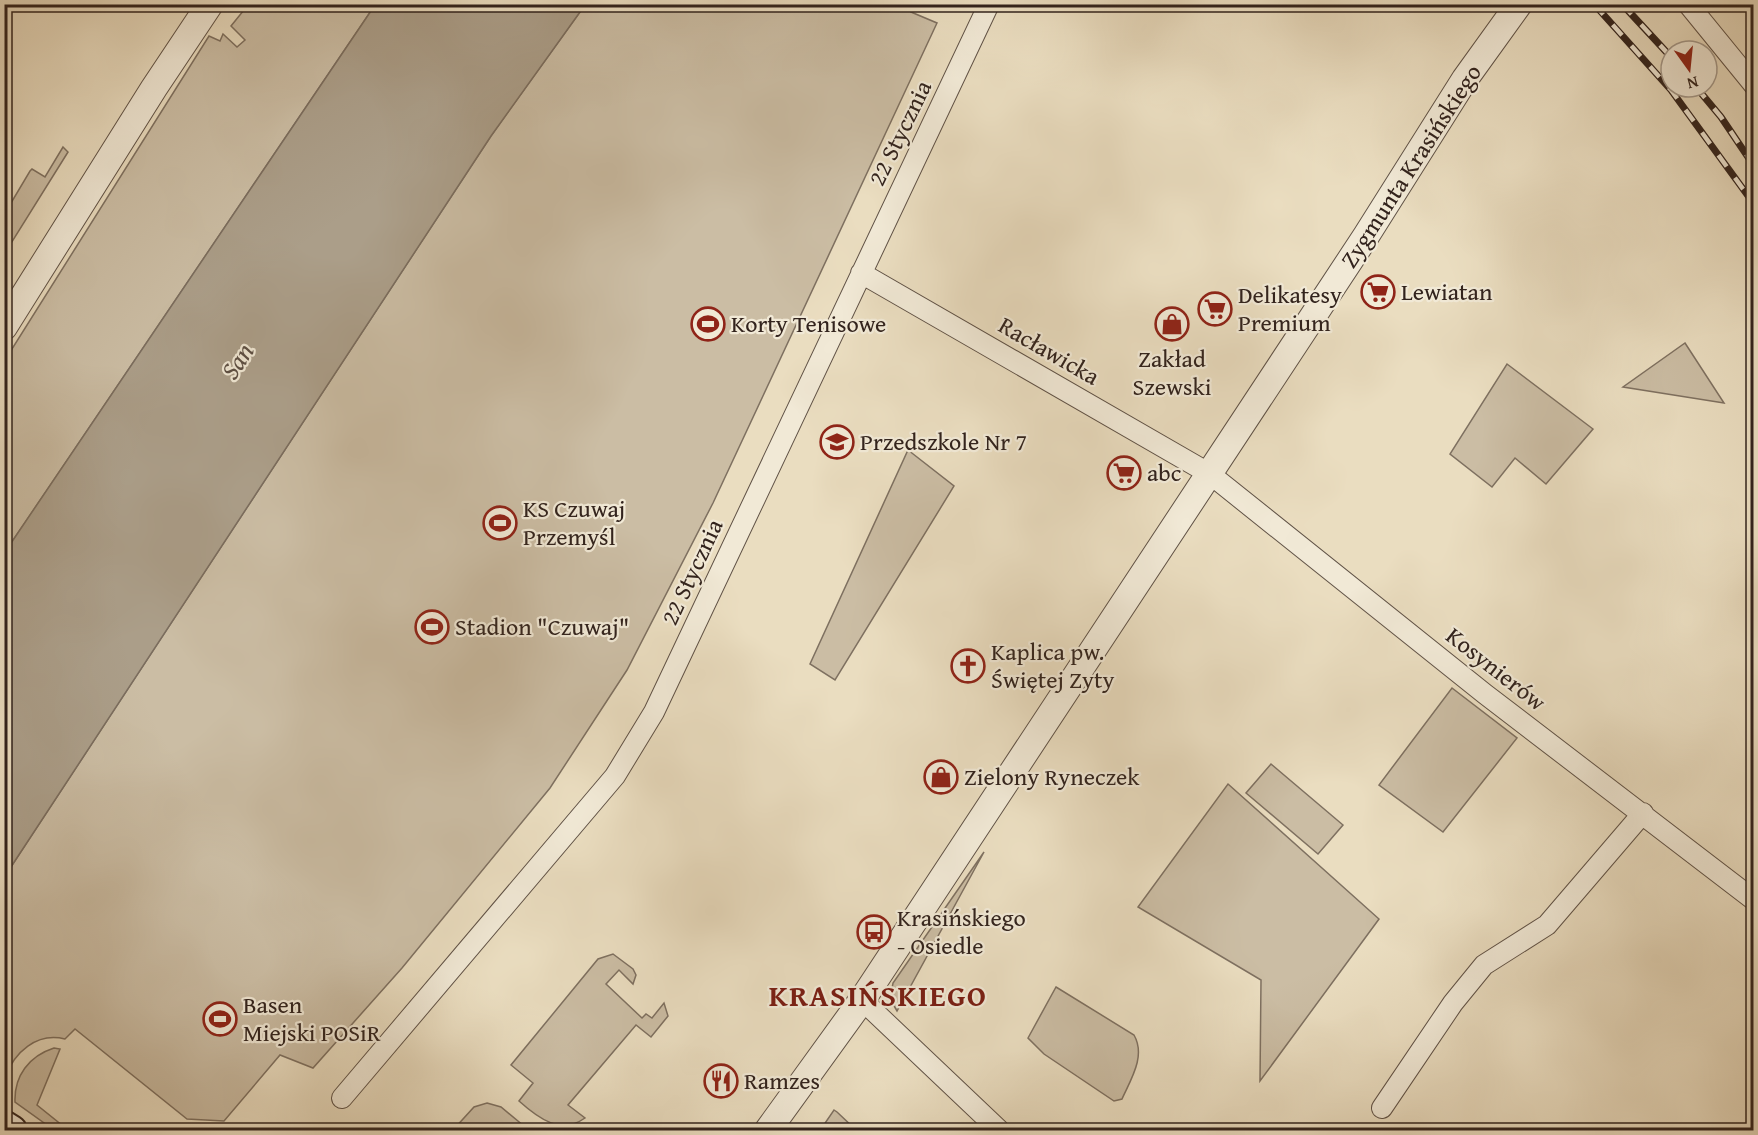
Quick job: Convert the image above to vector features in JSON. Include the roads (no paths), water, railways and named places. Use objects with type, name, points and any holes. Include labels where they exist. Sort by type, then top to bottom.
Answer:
[{"type":"main road","points":[[4,1125],[12,1131]]},
{"type":"street","points":[[8,315],[210,4]]},
{"type":"street","name":"22 Stycznia","points":[[342,1098],[615,776],[654,712],[989,4]]},
{"type":"street","name":"Zygmunta Krasińskiego","points":[[768,1131],[862,1000],[1210,474],[1465,80],[1519,4]]},
{"type":"street","points":[[1688,4],[1754,85]]},
{"type":"street","name":"Racławicka","points":[[861,273],[1210,474]]},
{"type":"street","name":"Kosynierów","points":[[1210,474],[1485,694],[1754,900]]},
{"type":"street","points":[[1382,1108],[1453,1004],[1484,965],[1538,933],[1547,925],[1643,813]]},
{"type":"street","points":[[862,1000],[999,1131]]},
{"type":"street","name":"Zygmunta Krasińskiego","points":[[759,1131],[784,1107]]},
{"type":"water","name":"San","points":[[375,5],[585,5],[491,136],[5,876],[5,552]]},
{"type":"railway","points":[[1594,4],[1671,90],[1754,204]]},
{"type":"railway","points":[[1622,4],[1659,44]]},
{"type":"railway","points":[[1706,99],[1754,166]]},
{"type":"place","name":"Lewiatan","points":[[1378,292]]},
{"type":"place","name":"Delikatesy Premium","points":[[1215,309]]},
{"type":"place","name":"Korty Tenisowe","points":[[708,324]]},
{"type":"place","name":"Zakład Szewski","points":[[1172,324]]},
{"type":"place","name":"Przedszkole Nr 7","points":[[837,442]]},
{"type":"place","name":"abc","points":[[1124,473]]},
{"type":"place","name":"KS Czuwaj Przemyśl","points":[[500,523]]},
{"type":"place","name":"Stadion \"Czuwaj\"","points":[[432,627]]},
{"type":"place","name":"Kaplica pw. Świętej Zyty","points":[[968,666]]},
{"type":"place","name":"Zielony Ryneczek","points":[[941,777]]},
{"type":"place","name":"Krasińskiego - Osiedle","points":[[874,932]]},
{"type":"place","name":"Basen Miejski POSiR","points":[[220,1019]]},
{"type":"place","name":"Ramzes","points":[[721,1081]]},
{"type":"district","name":"KRASIŃSKIEGO","points":[[878,996]]}]
